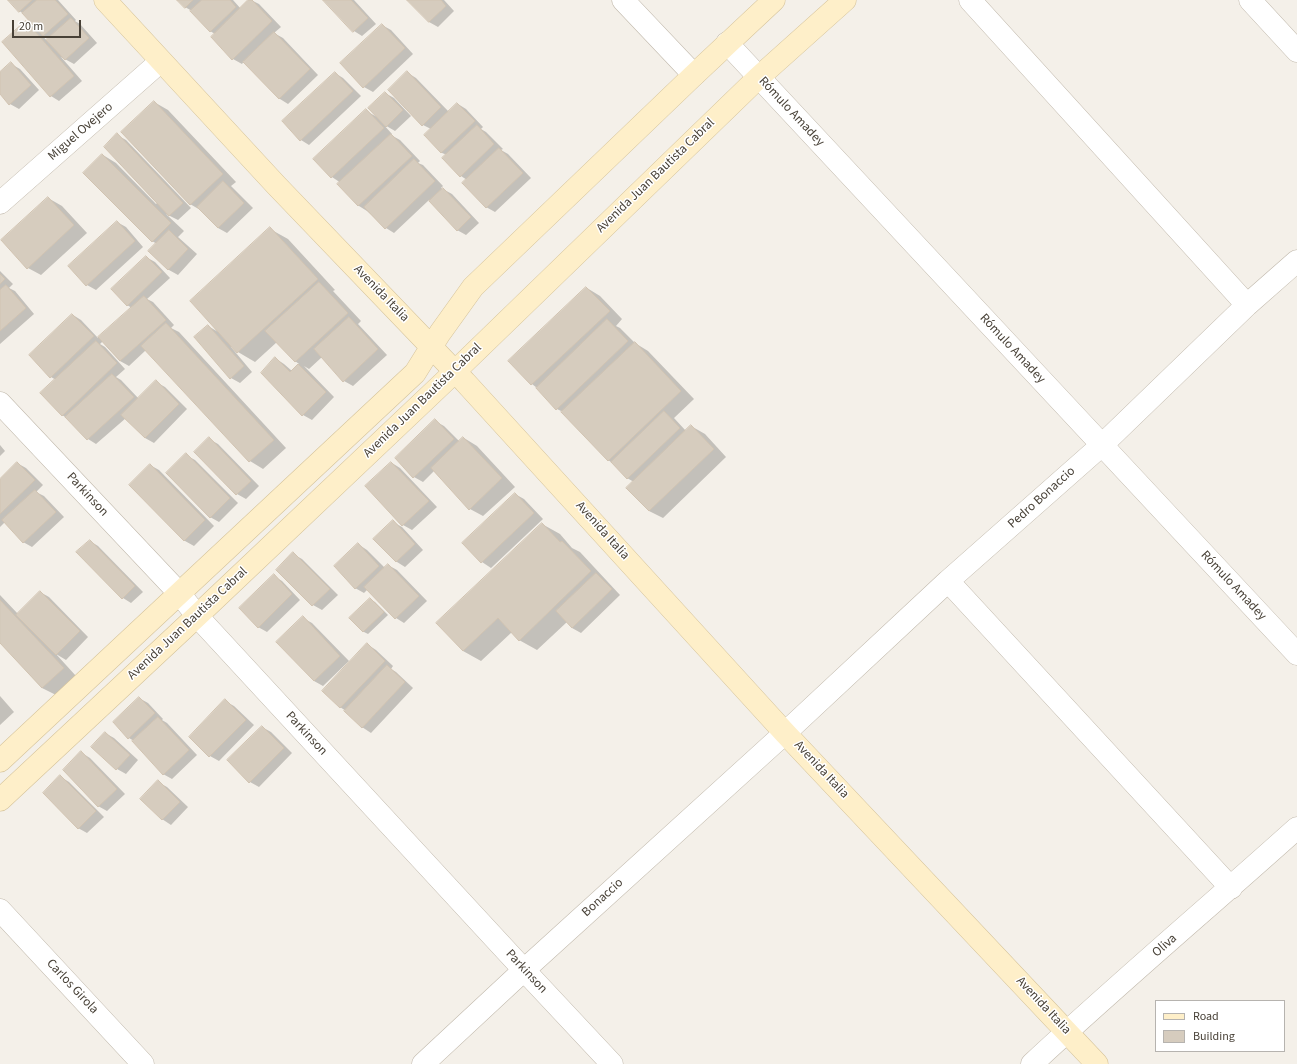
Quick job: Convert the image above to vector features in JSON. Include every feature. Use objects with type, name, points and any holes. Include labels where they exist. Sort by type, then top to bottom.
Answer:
[{"type":"main road","name":"Avenida Italia","points":[[105,0],[276,185],[432,346],[785,733],[1097,1064]]},
{"type":"main road","name":"Avenida Juan Bautista Cabral","points":[[0,761],[180,594],[414,373],[472,287],[727,43],[774,0]]},
{"type":"main road","name":"Avenida Juan Bautista Cabral","points":[[0,800],[197,616],[455,371],[759,77],[844,0]]},
{"type":"street","points":[[623,0],[694,75]]},
{"type":"street","points":[[970,0],[1247,305]]},
{"type":"street","points":[[1250,0],[1297,51]]},
{"type":"street","name":"Rómulo Amadey","points":[[727,43],[1297,654]]},
{"type":"street","name":"Miguel Ovejero","points":[[0,203],[162,61]]},
{"type":"street","name":"Pedro Bonaccio","points":[[785,733],[948,581],[1102,445],[1247,305],[1297,261]]},
{"type":"street","name":"Parkinson","points":[[0,403],[180,594],[197,616],[612,1064]]},
{"type":"street","points":[[948,581],[1231,888]]},
{"type":"street","name":"Bonaccio","points":[[423,1064],[524,970],[785,733]]},
{"type":"street","name":"Oliva","points":[[1032,1064],[1297,828]]},
{"type":"street","name":"Carlos Girola","points":[[0,910],[143,1064]]},
{"type":"building","points":[[8,0],[32,0],[19,12]]},
{"type":"building","points":[[37,0],[55,0],[68,14],[43,36],[22,13]]},
{"type":"building","points":[[177,0],[193,0],[185,8]]},
{"type":"building","points":[[202,0],[230,0],[236,7],[210,32],[190,11]]},
{"type":"building","points":[[248,0],[252,0],[272,21],[232,60],[211,37]]},
{"type":"building","points":[[323,0],[351,0],[368,18],[353,32]]},
{"type":"building","points":[[407,0],[441,0],[446,6],[429,22]]},
{"type":"building","points":[[71,18],[89,38],[65,60],[46,40]]},
{"type":"building","points":[[26,21],[74,76],[50,97],[2,42]]},
{"type":"building","points":[[382,24],[405,48],[363,88],[340,63]]},
{"type":"building","points":[[274,32],[310,69],[279,99],[243,62]]},
{"type":"building","points":[[11,62],[31,85],[9,105],[0,94],[0,72]]},
{"type":"building","points":[[407,71],[441,107],[422,126],[388,90]]},
{"type":"building","points":[[335,72],[353,91],[300,141],[282,121]]},
{"type":"building","points":[[385,92],[403,110],[386,127],[368,108]]},
{"type":"building","points":[[154,101],[223,174],[190,205],[121,132]]},
{"type":"building","points":[[457,103],[475,121],[441,153],[424,135]]},
{"type":"building","points":[[366,109],[384,128],[331,178],[313,159]]},
{"type":"building","points":[[477,125],[494,144],[460,177],[442,158]]},
{"type":"building","points":[[117,133],[183,203],[169,216],[104,147]]},
{"type":"building","points":[[391,134],[412,156],[358,206],[337,184]]},
{"type":"building","points":[[499,148],[523,173],[486,208],[462,183]]},
{"type":"building","points":[[102,154],[171,223],[152,242],[83,173]]},
{"type":"building","points":[[414,159],[435,181],[385,229],[364,207]]},
{"type":"building","points":[[223,181],[244,203],[218,228],[197,207]]},
{"type":"building","points":[[443,188],[471,217],[457,231],[429,201]]},
{"type":"building","points":[[48,197],[74,225],[27,269],[1,240]]},
{"type":"building","points":[[117,221],[135,241],[86,286],[68,266]]},
{"type":"building","points":[[270,227],[318,279],[237,353],[190,301]]},
{"type":"building","points":[[169,230],[188,249],[168,270],[148,251]]},
{"type":"building","points":[[146,256],[162,272],[127,306],[111,289]]},
{"type":"building","points":[[0,274],[5,279],[0,284]]},
{"type":"building","points":[[319,282],[348,313],[295,362],[265,331]]},
{"type":"building","points":[[6,285],[26,308],[0,331],[0,290]]},
{"type":"building","points":[[586,287],[610,311],[531,385],[508,361]]},
{"type":"building","points":[[144,296],[166,320],[120,361],[98,337]]},
{"type":"building","points":[[72,314],[94,336],[50,378],[29,355]]},
{"type":"building","points":[[349,317],[378,349],[343,382],[314,349]]},
{"type":"building","points":[[607,319],[628,341],[556,410],[536,388]]},
{"type":"building","points":[[166,323],[274,440],[249,462],[141,346]]},
{"type":"building","points":[[208,325],[244,366],[230,379],[194,337]]},
{"type":"building","points":[[96,341],[117,363],[62,416],[40,393]]},
{"type":"building","points":[[635,342],[681,391],[608,461],[561,412]]},
{"type":"building","points":[[275,357],[290,372],[298,364],[326,392],[302,416],[261,373]]},
{"type":"building","points":[[112,374],[134,397],[87,440],[65,417]]},
{"type":"building","points":[[156,380],[179,404],[145,438],[121,415]]},
{"type":"building","points":[[664,411],[680,428],[627,479],[611,462]]},
{"type":"building","points":[[435,419],[454,439],[413,478],[395,458]]},
{"type":"building","points":[[691,425],[714,449],[649,511],[626,488]]},
{"type":"building","points":[[209,437],[251,481],[236,495],[194,452]]},
{"type":"building","points":[[463,437],[502,478],[469,510],[431,468]]},
{"type":"building","points":[[186,453],[230,498],[210,518],[166,473]]},
{"type":"building","points":[[17,462],[35,480],[0,514],[0,479]]},
{"type":"building","points":[[391,462],[429,501],[402,526],[365,486]]},
{"type":"building","points":[[150,464],[205,520],[184,541],[129,485]]},
{"type":"building","points":[[35,490],[56,512],[23,543],[2,520]]},
{"type":"building","points":[[515,493],[534,513],[481,563],[462,543]]},
{"type":"building","points":[[393,520],[415,544],[396,562],[373,539]]},
{"type":"building","points":[[542,523],[591,571],[519,641],[498,618],[463,651],[436,623]]},
{"type":"building","points":[[90,540],[135,586],[122,599],[76,552]]},
{"type":"building","points":[[358,543],[379,566],[355,589],[334,566]]},
{"type":"building","points":[[293,552],[330,589],[312,606],[276,570]]},
{"type":"building","points":[[388,564],[419,596],[395,619],[364,587]]},
{"type":"building","points":[[596,573],[612,589],[572,628],[556,611]]},
{"type":"building","points":[[274,574],[292,594],[258,628],[239,608]]},
{"type":"building","points":[[40,591],[80,631],[56,655],[16,615]]},
{"type":"building","points":[[370,598],[384,612],[363,632],[349,618]]},
{"type":"building","points":[[0,600],[64,668],[42,688],[0,643]]},
{"type":"building","points":[[303,616],[340,656],[314,681],[276,642]]},
{"type":"building","points":[[367,643],[385,661],[340,708],[322,691]]},
{"type":"building","points":[[387,665],[405,682],[362,728],[344,711]]},
{"type":"building","points":[[139,697],[155,713],[128,739],[113,722]]},
{"type":"building","points":[[225,699],[246,720],[209,757],[189,737]]},
{"type":"building","points":[[158,717],[189,750],[163,775],[132,741]]},
{"type":"building","points":[[262,726],[284,748],[249,783],[227,760]]},
{"type":"building","points":[[105,732],[130,755],[116,770],[91,747]]},
{"type":"building","points":[[81,751],[117,789],[98,807],[63,770]]},
{"type":"building","points":[[60,775],[96,811],[78,829],[43,793]]},
{"type":"building","points":[[158,780],[180,802],[162,820],[140,799]]}]
